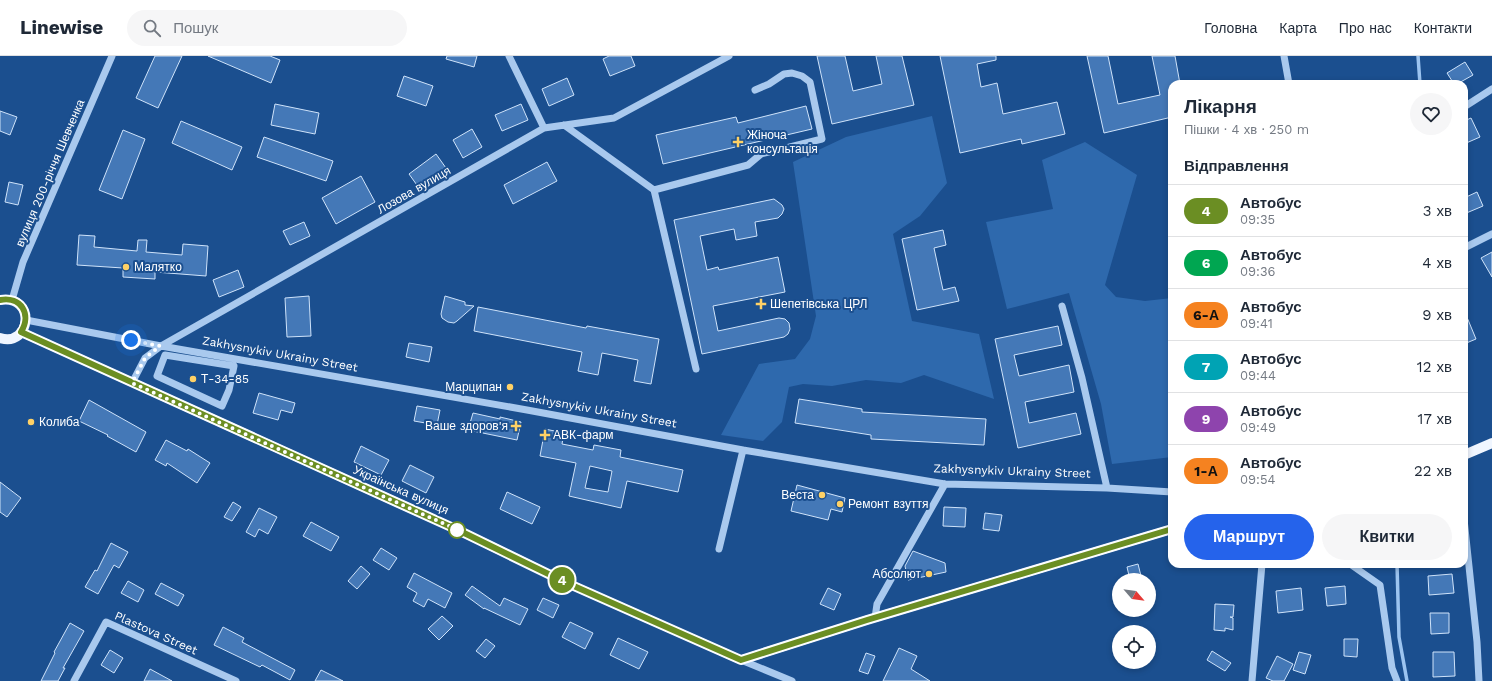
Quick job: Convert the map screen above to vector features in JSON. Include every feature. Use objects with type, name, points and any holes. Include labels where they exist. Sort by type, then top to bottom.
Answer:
[{"type":"main road","points":[[0,300],[12,300],[18,303],[22,308],[26,320],[25,327],[16,336],[10,339],[0,338]]},
{"type":"main road","name":"Українська вулиця","points":[[21,332],[460,531],[567,583],[741,660]]},
{"type":"main road","points":[[1468,453],[1492,443]]},
{"type":"main road","points":[[741,660],[1168,529]]},
{"type":"street","name":"вулиця 200-річчя Шевченка","points":[[12,300],[23,262],[112,56]]},
{"type":"street","points":[[509,56],[544,128]]},
{"type":"street","name":"Лозова вулиця","points":[[132,383],[145,358],[160,346],[544,128],[614,118],[729,56]]},
{"type":"street","points":[[1284,56],[1288,80]]},
{"type":"street","points":[[654,190],[748,165],[761,154],[822,139],[810,82],[802,76],[792,73],[784,74],[769,84],[755,90]]},
{"type":"street","points":[[1468,104],[1492,89]]},
{"type":"street","points":[[564,125],[654,190],[696,369]]},
{"type":"street","points":[[1468,246],[1492,234]]},
{"type":"street","points":[[1062,306],[1082,378],[1107,488]]},
{"type":"street","name":"Zakhysnykiv Ukrainy Street","points":[[26,320],[160,346],[742,450],[945,484],[1107,488],[1168,492]]},
{"type":"street","points":[[165,354],[234,366],[229,390],[222,406],[157,376],[165,354]]},
{"type":"street","points":[[719,550],[742,450]]},
{"type":"street","points":[[875,618],[877,604],[945,484]]},
{"type":"street","points":[[1468,557],[1477,642],[1479,681]]},
{"type":"street","points":[[1252,681],[1262,568]]},
{"type":"street","points":[[1356,568],[1380,585],[1392,668],[1397,681]]},
{"type":"street","name":"Plastova Street","points":[[74,681],[106,622],[236,681]]},
{"type":"street","name":"Українська вулиця","points":[[741,660],[792,681]]},
{"type":"shaded area","points":[[932,116],[947,183],[920,216],[893,234],[912,321],[979,334],[994,399],[924,375],[901,383],[866,380],[832,386],[803,384],[789,387],[782,422],[763,441],[721,435],[759,364],[795,359],[810,339],[816,316],[793,162],[846,137]]},
{"type":"shaded area","points":[[1085,142],[1137,175],[1105,285],[1116,297],[1145,301],[1168,298],[1168,457],[1112,464],[1101,404],[1069,293],[1007,309],[986,222],[1053,209],[1042,160]]},
{"type":"building","points":[[155,56],[182,56],[158,108],[136,98]]},
{"type":"building","points":[[208,56],[270,56],[280,60],[271,83]]},
{"type":"building","points":[[447,56],[477,56],[474,67],[446,59]]},
{"type":"building","points":[[609,56],[631,56],[635,66],[610,76],[603,59]]},
{"type":"building","points":[[817,56],[845,56],[853,91],[882,84],[876,56],[902,56],[914,105],[832,124]]},
{"type":"building","points":[[940,56],[996,56],[996,60],[977,64],[981,87],[997,83],[1003,114],[1057,102],[1065,134],[1022,144],[1021,139],[960,153]]},
{"type":"building","points":[[1087,56],[1108,56],[1118,104],[1160,95],[1152,56],[1175,56],[1179,80],[1168,80],[1168,118],[1104,133]]},
{"type":"building","points":[[1465,62],[1473,75],[1464,80],[1451,80],[1447,73]]},
{"type":"building","points":[[404,76],[433,86],[426,106],[397,96]]},
{"type":"building","points":[[567,78],[574,95],[549,106],[542,89]]},
{"type":"building","points":[[275,104],[319,113],[315,134],[271,125]]},
{"type":"building","points":[[521,104],[528,120],[502,131],[495,115]]},
{"type":"building","points":[[806,106],[812,129],[663,164],[656,135],[736,117],[738,123]]},
{"type":"building","points":[[0,111],[17,117],[10,135],[0,131]]},
{"type":"building","points":[[1471,118],[1480,137],[1468,142],[1468,119]]},
{"type":"building","points":[[181,121],[242,147],[232,170],[172,143]]},
{"type":"building","points":[[472,129],[482,147],[463,158],[453,140]]},
{"type":"building","points":[[123,130],[145,139],[122,199],[99,190]]},
{"type":"building","points":[[264,137],[333,161],[326,181],[257,157]]},
{"type":"building","points":[[436,154],[446,168],[419,188],[409,174]]},
{"type":"building","points":[[547,162],[557,181],[513,204],[504,185]]},
{"type":"building","points":[[361,176],[375,202],[336,224],[322,198]]},
{"type":"building","points":[[9,182],[23,185],[18,205],[5,202]]},
{"type":"building","points":[[1477,192],[1483,206],[1468,212],[1468,196]]},
{"type":"building","points":[[774,199],[782,205],[784,209],[782,214],[778,218],[755,222],[757,236],[736,240],[734,229],[700,236],[707,270],[718,267],[719,270],[778,257],[785,292],[713,306],[718,331],[779,318],[785,319],[789,323],[790,329],[788,334],[784,337],[702,354],[674,220]]},
{"type":"building","points":[[304,222],[310,236],[290,245],[283,231]]},
{"type":"building","points":[[943,230],[946,245],[934,248],[943,290],[955,287],[959,301],[917,310],[902,239]]},
{"type":"building","points":[[79,235],[95,236],[94,247],[137,251],[138,240],[147,240],[146,252],[182,255],[183,244],[208,246],[206,276],[155,272],[155,279],[123,277],[123,268],[77,265]]},
{"type":"building","points":[[1492,252],[1492,277],[1481,258]]},
{"type":"building","points":[[238,270],[244,287],[219,297],[213,280]]},
{"type":"building","points":[[309,296],[311,336],[287,337],[285,298]]},
{"type":"building","points":[[445,296],[465,302],[465,305],[474,306],[454,323],[448,322],[442,318],[441,314]]},
{"type":"building","points":[[478,307],[586,328],[587,326],[659,339],[651,384],[634,381],[638,360],[602,353],[598,375],[578,371],[582,352],[474,331]]},
{"type":"building","points":[[1468,320],[1476,339],[1468,342]]},
{"type":"building","points":[[1058,326],[1062,345],[1014,355],[1019,376],[1069,365],[1074,392],[1025,402],[1029,423],[1076,413],[1081,434],[1018,448],[995,339]]},
{"type":"building","points":[[409,343],[432,347],[429,362],[406,357]]},
{"type":"building","points":[[259,393],[295,403],[292,413],[281,410],[278,420],[253,413]]},
{"type":"building","points":[[799,399],[862,409],[862,412],[986,419],[984,445],[871,439],[871,435],[795,423]]},
{"type":"building","points":[[89,400],[146,432],[136,452],[107,436],[108,435],[79,421]]},
{"type":"building","points":[[417,406],[440,410],[437,425],[414,421]]},
{"type":"building","points":[[473,413],[521,422],[517,440],[468,430]]},
{"type":"building","points":[[545,429],[564,433],[562,444],[593,450],[594,445],[621,450],[620,457],[683,470],[678,492],[627,481],[621,508],[569,496],[576,463],[540,456]],"holes":[[[590,466],[612,471],[608,492],[585,488]]]},
{"type":"building","points":[[166,440],[187,451],[188,449],[210,463],[197,483],[167,463],[166,466],[155,460]]},
{"type":"building","points":[[361,446],[389,460],[381,475],[354,462]]},
{"type":"building","points":[[410,465],[434,477],[426,493],[402,481]]},
{"type":"building","points":[[0,482],[21,498],[7,517],[0,512]]},
{"type":"building","points":[[797,485],[845,498],[842,512],[831,509],[828,520],[791,511]]},
{"type":"building","points":[[507,492],[540,507],[532,524],[500,509]]},
{"type":"building","points":[[233,502],[241,507],[232,521],[224,517]]},
{"type":"building","points":[[944,507],[966,508],[965,527],[943,526]]},
{"type":"building","points":[[259,508],[277,517],[268,534],[259,529],[255,537],[246,532]]},
{"type":"building","points":[[985,513],[1002,515],[999,531],[983,529]]},
{"type":"building","points":[[311,522],[339,537],[331,551],[303,536]]},
{"type":"building","points":[[111,543],[128,552],[119,568],[114,565],[98,594],[85,587],[95,570],[97,571]]},
{"type":"building","points":[[381,548],[397,558],[389,570],[373,560]]},
{"type":"building","points":[[913,551],[945,563],[946,572],[908,580],[905,566]]},
{"type":"building","points":[[1138,564],[1140,573],[1128,573],[1127,567]]},
{"type":"building","points":[[361,566],[370,574],[357,589],[348,581]]},
{"type":"building","points":[[414,573],[452,593],[445,608],[428,599],[424,607],[413,601],[417,593],[407,587]]},
{"type":"building","points":[[1452,574],[1454,593],[1429,595],[1428,576]]},
{"type":"building","points":[[128,581],[144,590],[138,602],[121,593]]},
{"type":"building","points":[[161,583],[184,595],[178,606],[155,594]]},
{"type":"building","points":[[472,586],[500,606],[504,598],[528,609],[520,625],[484,609],[465,595]]},
{"type":"building","points":[[1345,586],[1346,604],[1327,606],[1325,588]]},
{"type":"building","points":[[828,588],[841,594],[834,610],[820,604]]},
{"type":"building","points":[[1301,588],[1303,610],[1278,613],[1276,591]]},
{"type":"building","points":[[543,598],[559,605],[553,618],[537,610]]},
{"type":"building","points":[[1215,604],[1234,605],[1233,617],[1230,617],[1233,618],[1233,630],[1225,628],[1225,631],[1214,630]]},
{"type":"building","points":[[1430,613],[1449,613],[1449,633],[1431,634]]},
{"type":"building","points":[[442,616],[453,626],[439,640],[428,629]]},
{"type":"building","points":[[570,622],[593,633],[585,649],[562,637]]},
{"type":"building","points":[[70,623],[84,631],[63,668],[65,668],[58,681],[41,681],[55,653],[54,652]]},
{"type":"building","points":[[223,627],[244,638],[242,642],[295,670],[290,680],[262,665],[260,667],[214,645]]},
{"type":"building","points":[[618,638],[648,652],[639,669],[610,655]]},
{"type":"building","points":[[486,639],[495,646],[485,658],[476,651]]},
{"type":"building","points":[[1344,639],[1358,639],[1357,657],[1344,656]]},
{"type":"building","points":[[899,648],[917,656],[911,669],[930,681],[883,681]]},
{"type":"building","points":[[110,650],[123,658],[114,673],[101,665]]},
{"type":"building","points":[[1212,651],[1231,663],[1225,671],[1207,660]]},
{"type":"building","points":[[1299,652],[1311,655],[1305,674],[1293,670]]},
{"type":"building","points":[[1433,652],[1454,652],[1455,676],[1433,677]]},
{"type":"building","points":[[866,653],[875,656],[868,674],[859,671]]},
{"type":"building","points":[[1277,656],[1293,664],[1284,681],[1273,681],[1266,678]]},
{"type":"building","points":[[150,669],[172,681],[144,681]]},
{"type":"building","points":[[321,670],[343,681],[315,681]]},
{"type":"waterway","points":[[1418,56],[1420,80]]},
{"type":"waterway","points":[[1397,568],[1399,637],[1407,681]]},
{"type":"bus line","name":"4","points":[[0,300],[12,300],[18,303],[22,308],[26,320],[25,327],[21,332],[460,531],[567,583],[741,660],[867,620],[1168,530]]},
{"type":"place","name":"Жіноча консультація","points":[[738,142]]},
{"type":"place","name":"Малятко","points":[[126,267]]},
{"type":"place","name":"Шепетівська ЦРЛ","points":[[761,304]]},
{"type":"place","name":"Т-34-85","points":[[193,379]]},
{"type":"place","name":"Марципан","points":[[510,387]]},
{"type":"place","name":"Колиба","points":[[31,422]]},
{"type":"place","name":"Ваше здоров'я","points":[[516,426]]},
{"type":"place","name":"АВК-фарм","points":[[545,435]]},
{"type":"place","name":"Веста","points":[[822,495]]},
{"type":"place","name":"Ремонт взуття","points":[[840,504]]},
{"type":"place","name":"Абсолют","points":[[929,574]]},
{"type":"route","points":[[131,340],[160,346],[145,358],[132,383],[460,531],[457,530]]}]
